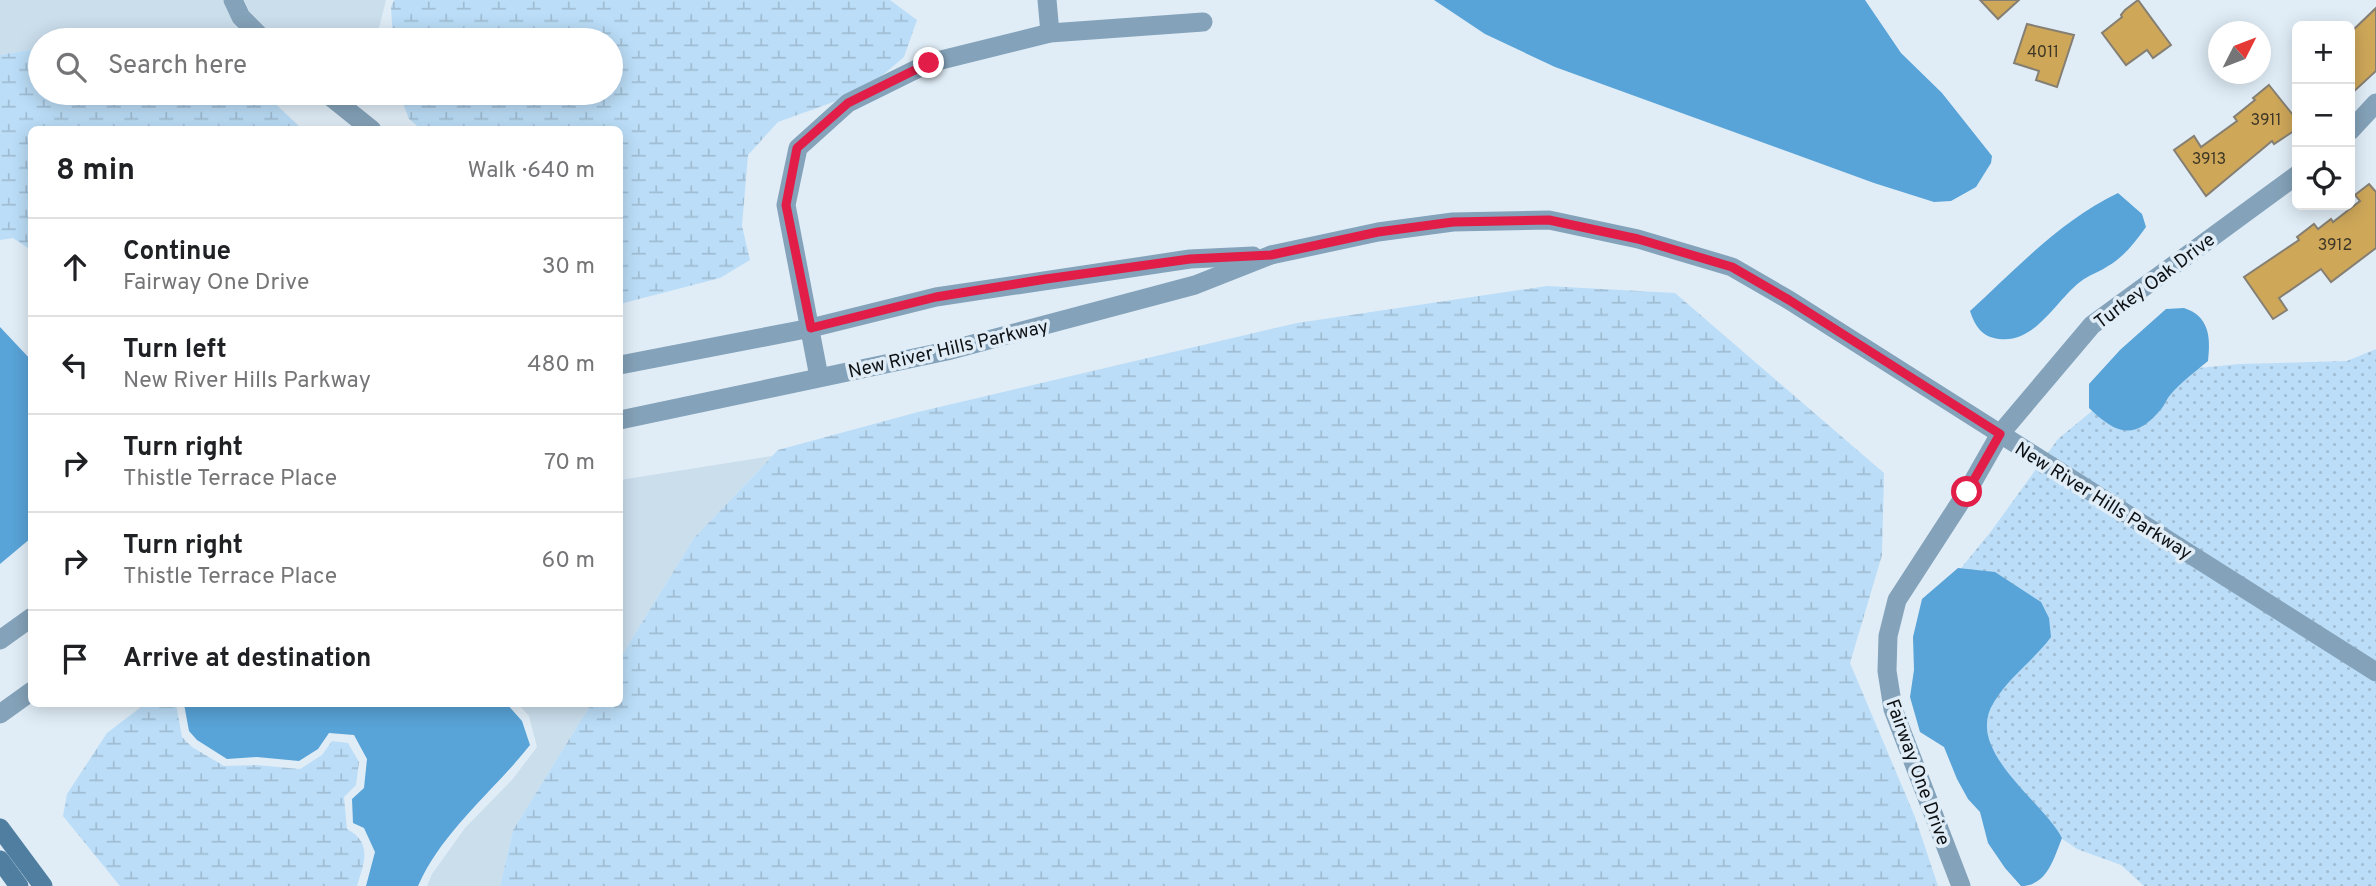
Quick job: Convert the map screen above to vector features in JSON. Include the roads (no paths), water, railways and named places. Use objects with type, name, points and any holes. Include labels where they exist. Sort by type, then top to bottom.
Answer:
[{"type":"main road","points":[[0,828],[43,886]]},
{"type":"main road","points":[[0,860],[19,886]]},
{"type":"street","points":[[233,0],[241,17],[252,28]]},
{"type":"street","points":[[1047,0],[1050,33]]},
{"type":"street","points":[[819,377],[786,205],[797,148],[848,103],[929,63],[1050,33],[1203,22]]},
{"type":"street","points":[[2355,126],[2376,103]]},
{"type":"street","points":[[341,105],[367,126]]},
{"type":"street","name":"Turkey Oak Drive","points":[[2000,434],[2092,324],[2292,179]]},
{"type":"street","name":"New River Hills Parkway","points":[[623,364],[811,328],[936,297],[1046,279],[1190,259],[1271,255],[1378,232],[1453,222],[1549,220],[1638,239],[1732,267],[1789,300],[2376,672]]},
{"type":"street","name":"New River Hills Parkway","points":[[623,419],[947,351],[1195,285],[1271,255]]},
{"type":"street","name":"Fairway One Drive","points":[[1961,886],[1893,709],[1887,671],[1888,636],[1897,600],[1967,492],[2000,434]]},
{"type":"street","points":[[0,640],[28,620]]},
{"type":"street","points":[[0,714],[28,694]]},
{"type":"water","points":[[1434,0],[1865,0],[1901,53],[1942,93],[1992,156],[1991,163],[1976,187],[1951,201],[1934,202],[1874,183],[1555,67],[1485,34]]},
{"type":"water","points":[[2118,193],[2142,214],[2146,227],[2124,254],[2074,287],[2046,318],[2025,334],[2012,339],[1999,339],[1980,330],[1970,311],[2058,231]]},
{"type":"water","points":[[2184,308],[2199,316],[2206,328],[2208,361],[2179,385],[2162,408],[2143,426],[2126,430],[2108,424],[2089,408],[2089,384],[2120,350],[2166,309]]},
{"type":"water","points":[[0,327],[28,357],[28,541],[0,564]]},
{"type":"water","points":[[1958,568],[1995,572],[2041,602],[2049,618],[2051,637],[2000,693],[1987,720],[1989,738],[1997,756],[2062,838],[2048,870],[2030,885],[2021,886],[1988,843],[1980,812],[1968,799],[1944,747],[1920,732],[1910,697],[1914,670],[1913,637],[1922,599]]},
{"type":"water","points":[[185,707],[510,707],[522,721],[530,745],[455,829],[428,866],[418,886],[366,886],[375,852],[364,828],[353,823],[352,799],[364,788],[367,759],[354,735],[329,733],[318,749],[299,761],[257,757],[227,759],[197,740],[189,731]]}]
